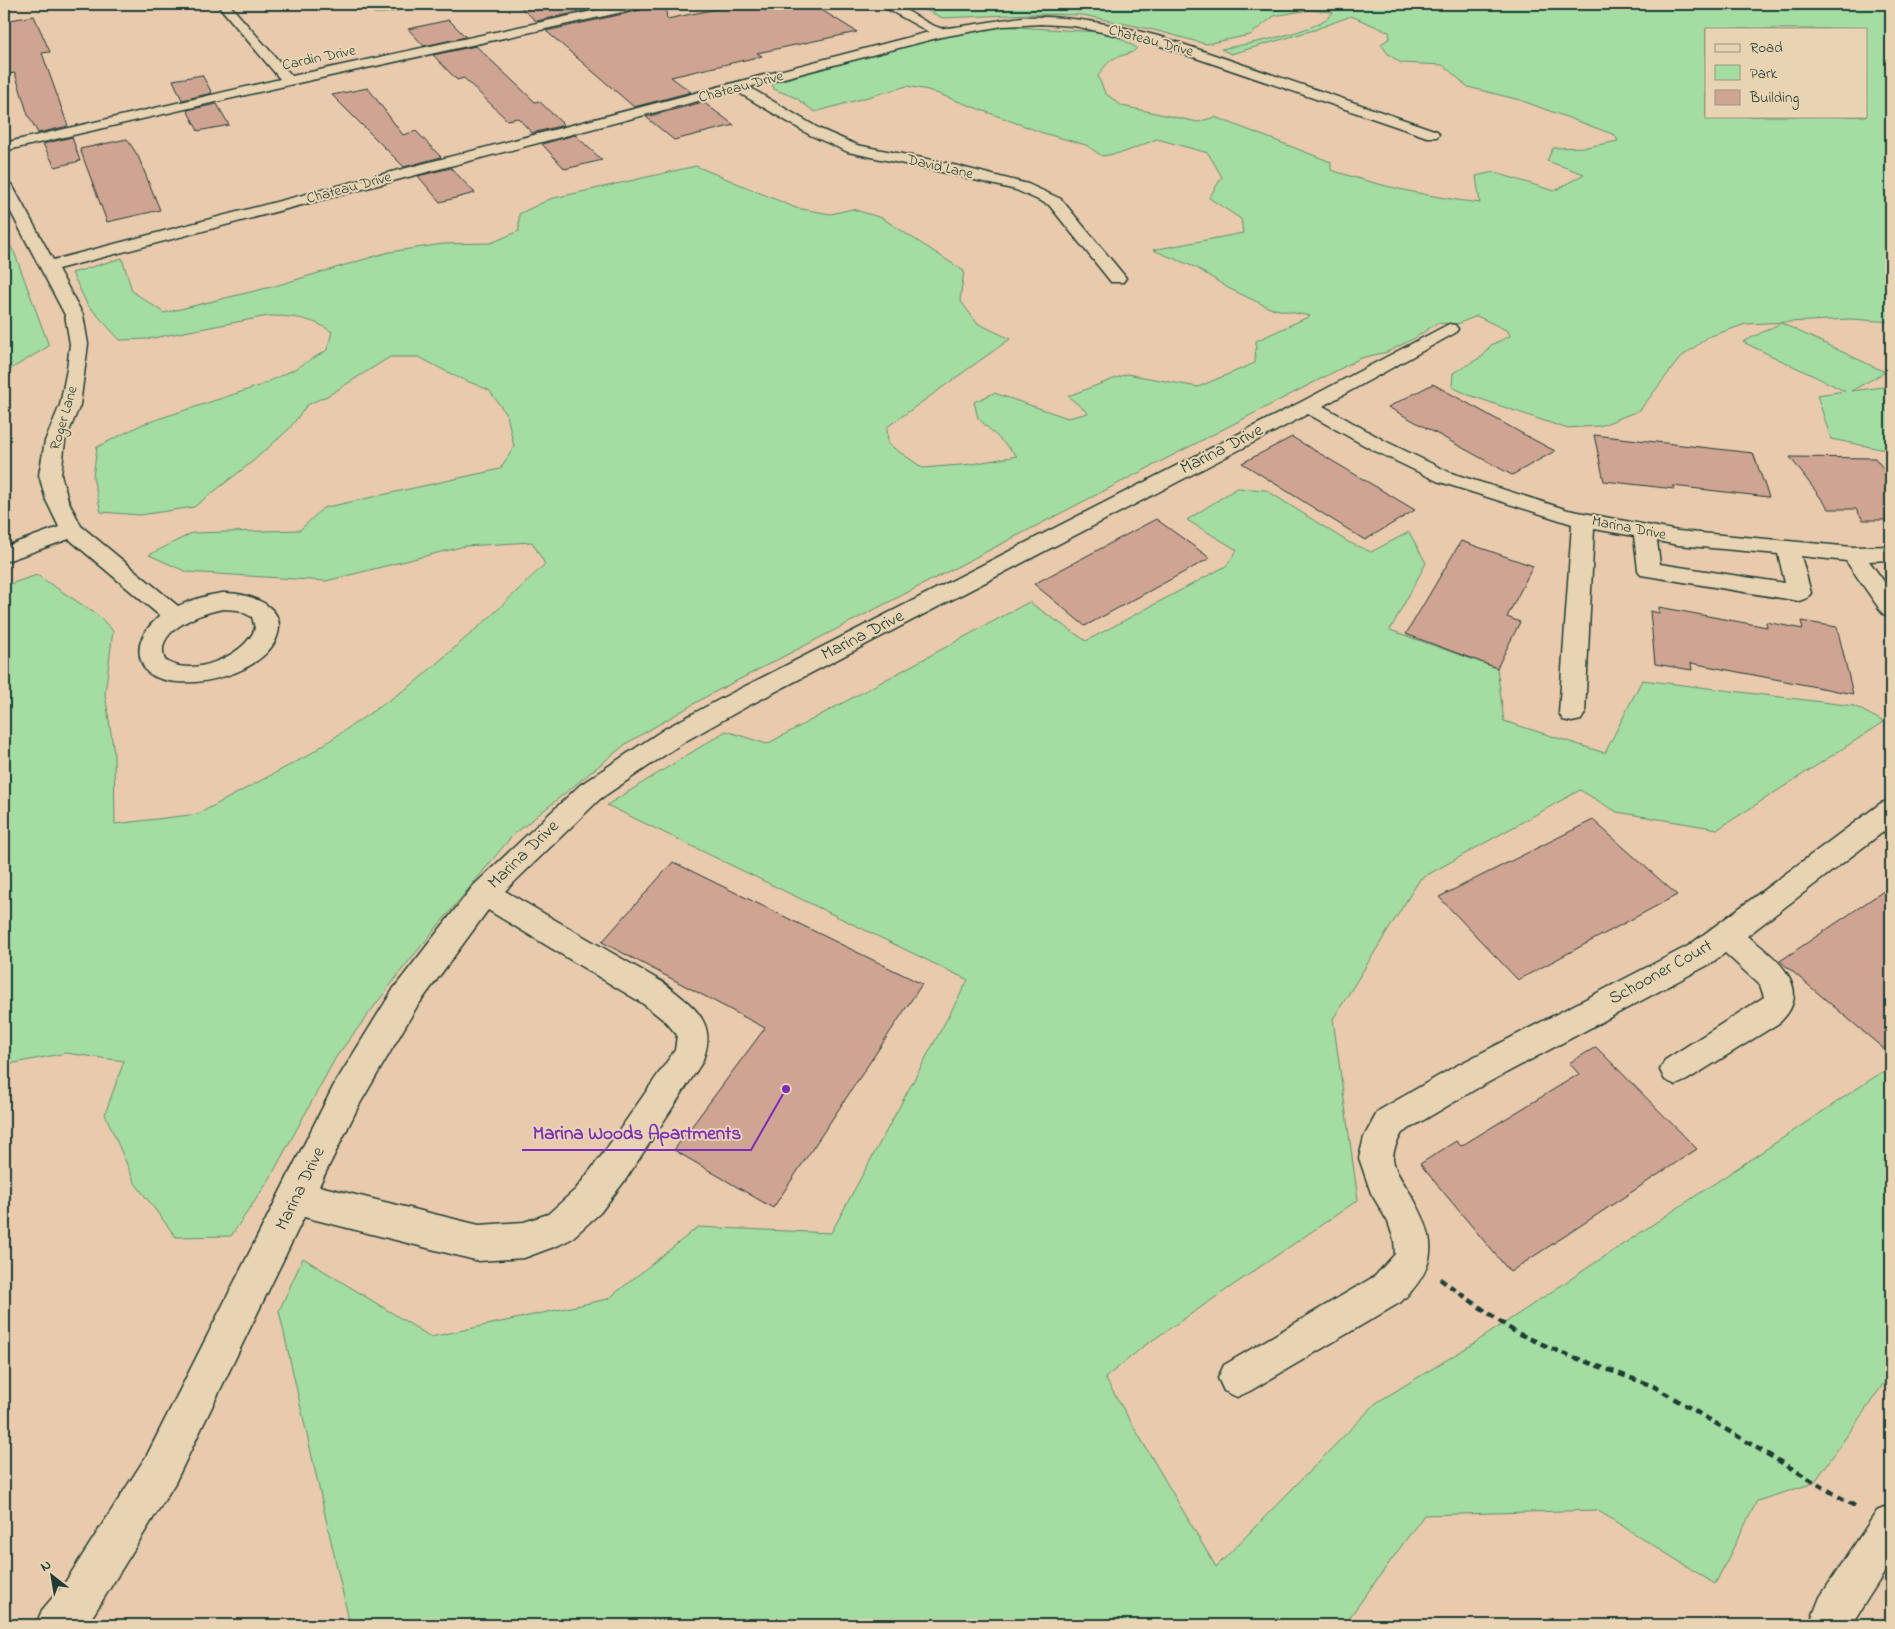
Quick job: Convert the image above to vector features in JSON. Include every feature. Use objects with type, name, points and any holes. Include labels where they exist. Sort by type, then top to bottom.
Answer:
[{"type":"street","points":[[223,4],[288,81]]},
{"type":"street","name":"Cardin Drive","points":[[4,147],[288,81],[641,4]]},
{"type":"street","points":[[884,4],[940,33]]},
{"type":"street","name":"Chateau Drive","points":[[47,267],[940,33],[1025,21],[1072,23],[1124,31],[1157,40],[1432,134]]},
{"type":"street","name":"David Lane","points":[[739,87],[815,132],[853,149],[942,167],[1022,187],[1055,202],[1117,278]]},
{"type":"street","name":"Roger Lane","points":[[4,185],[74,315],[78,334],[77,369],[70,404],[55,441],[50,475],[57,500],[72,530],[176,617]]},
{"type":"street","name":"Marina Drive","points":[[57,1625],[79,1599],[161,1469],[346,1096],[404,998],[484,893],[590,792],[674,735],[1308,406],[1449,329]]},
{"type":"street","name":"Marina Drive","points":[[1308,406],[1378,446],[1444,476],[1564,516],[1678,538],[1853,554],[1891,553]]},
{"type":"street","points":[[1572,713],[1583,519]]},
{"type":"street","points":[[4,555],[72,530]]},
{"type":"street","points":[[1645,531],[1650,570],[1799,593],[1788,549]]},
{"type":"street","points":[[1853,554],[1891,608]]},
{"type":"street","name":"Schooner Court","points":[[1413,1259],[1412,1240],[1403,1214],[1383,1181],[1376,1158],[1381,1137],[1390,1122],[1465,1078],[1699,954],[1891,811]]},
{"type":"street","points":[[296,1198],[479,1243],[524,1240],[533,1237],[559,1227],[588,1201],[614,1167],[690,1054],[693,1032],[677,1012],[653,993],[484,893]]},
{"type":"street","points":[[1676,1070],[1768,1013],[1779,1003],[1781,992],[1774,977],[1725,936]]},
{"type":"street","points":[[1237,1378],[1388,1289],[1401,1277],[1413,1259]]},
{"type":"street","points":[[1838,1621],[1890,1526]]},
{"type":"path","points":[[1413,1259],[1514,1332],[1562,1353],[1653,1386],[1890,1526]]},
{"type":"green space","points":[[367,4],[433,4],[385,13],[374,13]]},
{"type":"green space","points":[[913,4],[1891,4],[1891,322],[1851,319],[1746,324],[1708,337],[1680,358],[1640,410],[1600,426],[1565,428],[1469,395],[1452,387],[1453,373],[1483,356],[1491,345],[1510,336],[1508,331],[1477,316],[1457,324],[1437,323],[1415,338],[1387,352],[1361,358],[709,695],[627,743],[512,836],[404,967],[336,1057],[269,1180],[231,1236],[176,1237],[135,1183],[105,1114],[124,1061],[66,1053],[4,1065],[4,586],[37,575],[99,616],[113,631],[105,694],[114,753],[115,824],[198,814],[307,756],[413,684],[491,616],[545,564],[532,542],[465,546],[326,581],[187,572],[149,555],[192,533],[300,530],[323,508],[500,469],[514,447],[507,415],[489,390],[457,377],[419,357],[390,357],[329,395],[307,405],[289,429],[252,462],[194,507],[140,515],[101,512],[93,477],[97,447],[143,424],[259,386],[295,369],[327,350],[332,332],[325,327],[302,319],[268,316],[148,339],[120,340],[87,304],[72,273],[122,258],[132,291],[164,313],[275,286],[389,252],[443,244],[491,243],[519,231],[519,214],[550,199],[696,166],[796,208],[831,214],[852,209],[882,218],[964,271],[960,300],[977,323],[1010,339],[887,427],[888,444],[923,468],[972,464],[1017,456],[978,418],[974,402],[994,393],[1068,418],[1088,413],[1068,396],[1127,374],[1198,387],[1255,363],[1256,341],[1310,316],[1270,308],[1228,288],[1197,268],[1153,250],[1243,233],[1241,219],[1209,198],[1222,177],[1208,153],[1157,139],[1125,152],[1102,156],[1086,145],[1043,133],[928,90],[907,86],[815,112],[796,98],[774,89],[772,83],[933,39],[1000,26],[1098,32],[1118,37],[1137,48],[1112,60],[1098,76],[1105,93],[1122,106],[1198,122],[1215,117],[1331,162],[1331,170],[1368,181],[1442,198],[1480,203],[1476,176],[1493,172],[1554,191],[1584,174],[1547,161],[1553,148],[1587,147],[1618,141],[1615,135],[1520,100],[1468,87],[1443,65],[1401,63],[1388,54],[1381,44],[1390,38],[1389,32],[1351,16],[1314,30],[1231,54],[1221,49],[1299,31],[1314,26],[1333,12],[1309,10],[1274,16],[1250,35],[1206,44],[1154,30],[1083,15],[1031,14],[943,18]]},
{"type":"green space","points":[[4,234],[15,254],[49,346],[4,373]]},
{"type":"green space","points":[[1781,323],[1885,372],[1851,391],[1891,386],[1891,451],[1831,439],[1817,395],[1845,391],[1743,342]]},
{"type":"green space","points":[[1237,488],[1266,490],[1348,542],[1371,552],[1409,532],[1426,563],[1390,630],[1497,668],[1504,721],[1605,753],[1642,680],[1854,706],[1884,722],[1718,829],[1617,812],[1580,790],[1420,879],[1333,1019],[1358,1200],[1144,1346],[1105,1378],[1216,1567],[1376,1403],[1476,1342],[1891,1066],[1891,1373],[1814,1483],[1757,1501],[1715,1584],[1597,1510],[1424,1515],[1344,1625],[350,1625],[279,1311],[303,1258],[431,1337],[608,1299],[698,1227],[831,1233],[968,980],[607,805],[726,731],[767,744],[1029,602],[1086,641],[1226,566],[1237,550],[1187,520]]},
{"type":"building","points":[[517,4],[617,4],[536,21]]},
{"type":"building","points":[[649,4],[665,4],[667,19],[741,4],[812,4],[857,32],[757,53],[762,56],[671,77],[691,92],[634,107],[546,31],[641,10]]},
{"type":"building","points":[[34,16],[50,52],[42,53],[68,126],[38,133],[28,115],[15,73],[4,75],[4,21]]},
{"type":"building","points":[[449,20],[466,37],[424,46],[408,29]]},
{"type":"building","points":[[476,46],[535,102],[539,101],[564,125],[532,133],[518,118],[507,120],[464,78],[457,80],[433,55]]},
{"type":"building","points":[[202,75],[212,93],[182,100],[173,80]]},
{"type":"building","points":[[368,88],[403,135],[416,131],[441,157],[404,167],[332,95]]},
{"type":"building","points":[[703,102],[734,125],[674,140],[646,117]]},
{"type":"building","points":[[217,104],[229,125],[198,131],[187,110]]},
{"type":"building","points":[[575,135],[602,160],[565,169],[542,144]]},
{"type":"building","points":[[72,137],[80,161],[55,167],[43,144]]},
{"type":"building","points":[[127,139],[138,156],[160,210],[107,222],[80,149]]},
{"type":"building","points":[[451,168],[475,193],[440,202],[418,176]]},
{"type":"building","points":[[1433,384],[1555,451],[1512,475],[1388,407]]},
{"type":"building","points":[[1594,435],[1753,453],[1769,497],[1673,486],[1675,489],[1604,481]]},
{"type":"building","points":[[1292,437],[1415,510],[1365,540],[1242,463]]},
{"type":"building","points":[[1790,457],[1875,458],[1891,478],[1891,520],[1863,520],[1856,509],[1829,509]]},
{"type":"building","points":[[1156,519],[1210,558],[1085,626],[1034,584]]},
{"type":"building","points":[[1461,541],[1533,566],[1507,617],[1520,622],[1497,668],[1406,634]]},
{"type":"building","points":[[1659,607],[1767,627],[1766,622],[1803,629],[1801,621],[1837,627],[1853,694],[1691,663],[1692,670],[1655,664],[1650,611],[1659,613]]},
{"type":"building","points":[[1593,820],[1677,895],[1518,980],[1439,897]]},
{"type":"building","points":[[673,862],[922,984],[773,1208],[674,1150],[765,1028],[602,942]]},
{"type":"building","points":[[1891,886],[1891,1055],[1780,961]]},
{"type":"building","points":[[1596,1047],[1697,1149],[1510,1272],[1420,1164],[1456,1141],[1461,1146],[1579,1074],[1569,1063]]},
{"type":"place","name":"Marina Woods Apartments","points":[[786,1089]]}]
